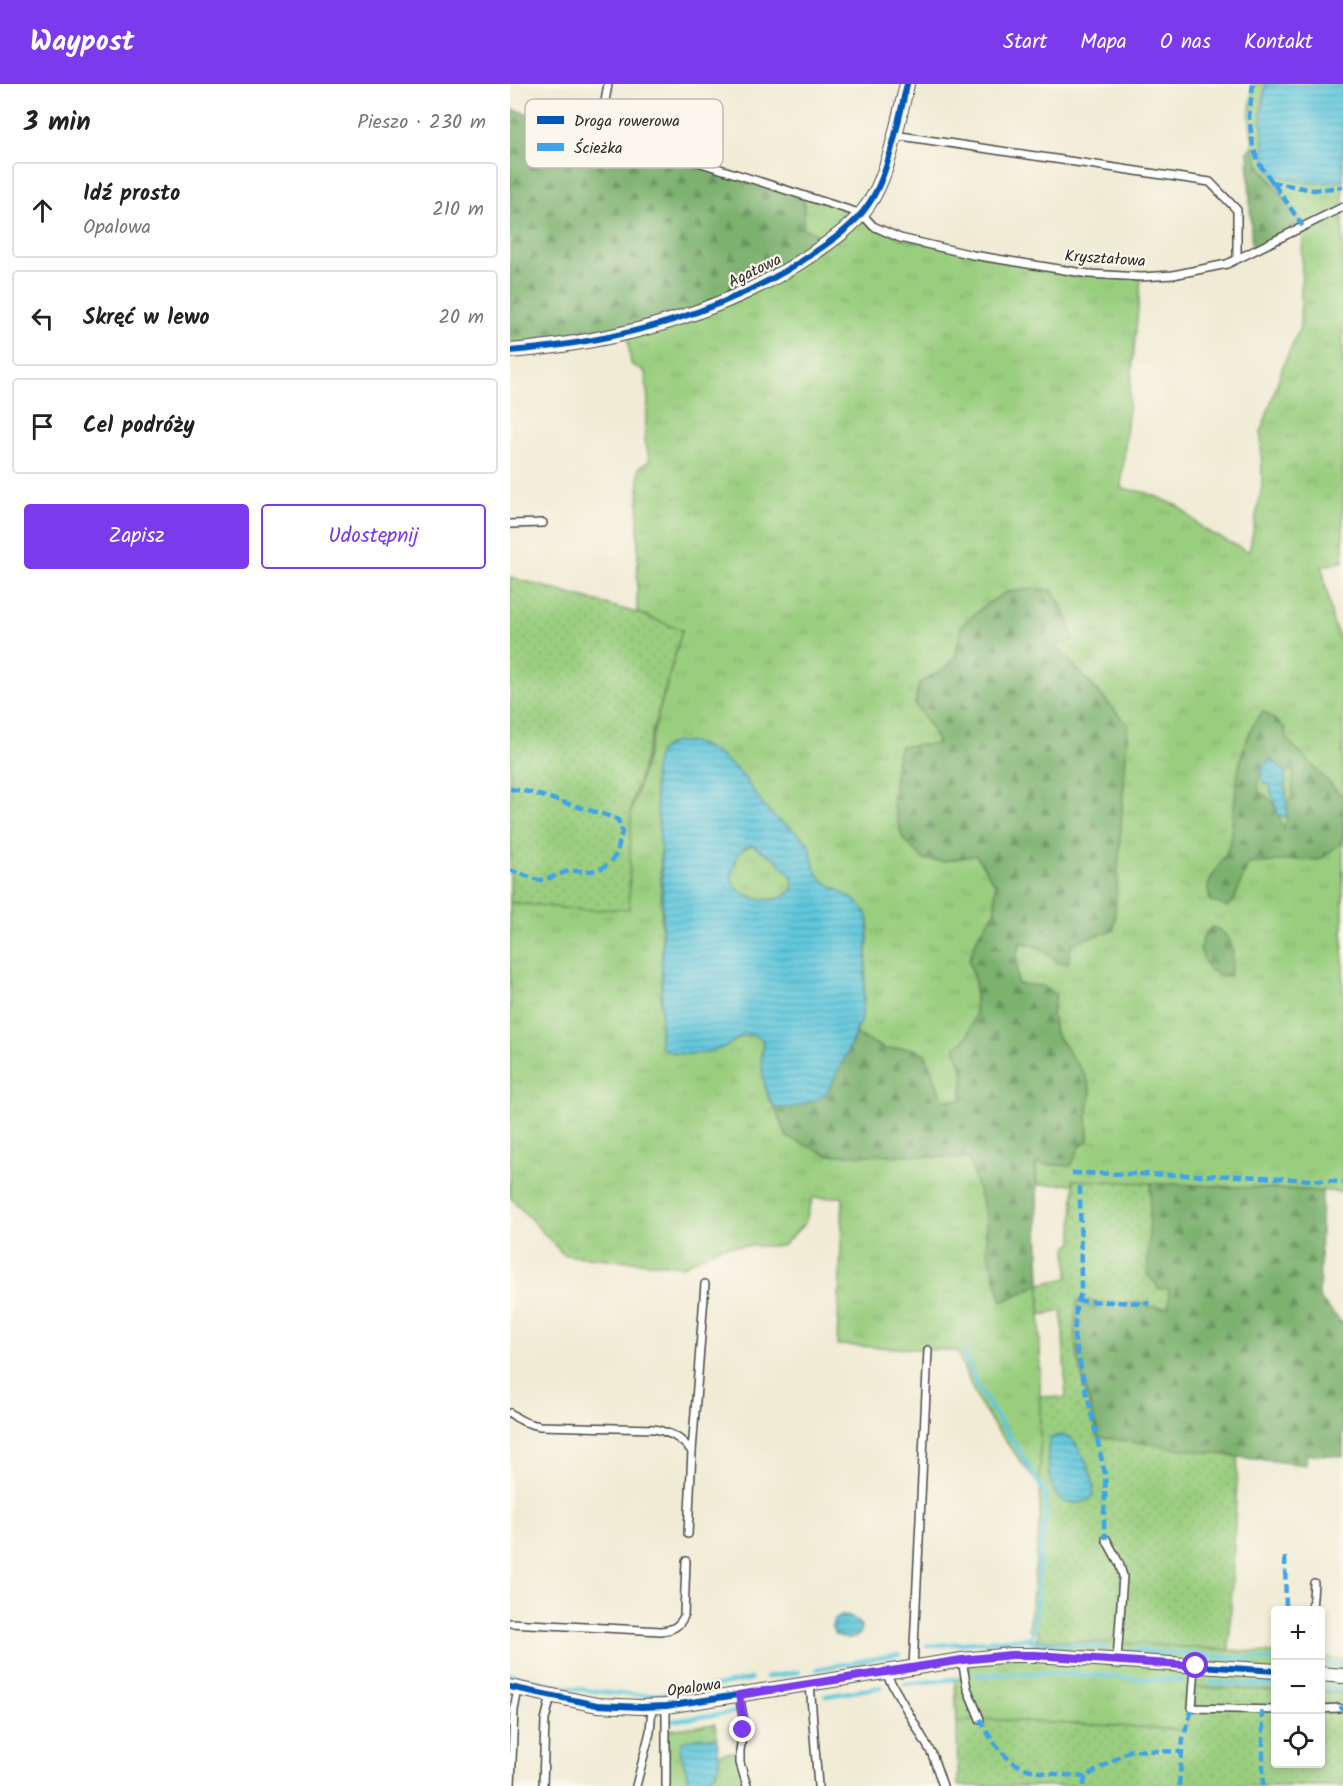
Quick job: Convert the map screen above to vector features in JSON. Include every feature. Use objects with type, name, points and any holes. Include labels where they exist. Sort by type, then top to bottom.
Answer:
[{"type":"street","name":"Agatowa","points":[[510,351],[584,342],[636,330],[712,306],[792,268],[831,242],[862,214],[874,196],[908,84]]},
{"type":"street","name":"Opalowa","points":[[514,1688],[597,1705],[652,1707],[962,1660],[1011,1655],[1271,1671]]},
{"type":"street","points":[[1325,1674],[1343,1676]]},
{"type":"lane","name":"Kryształowa","points":[[606,99],[608,84]]},
{"type":"lane","points":[[894,135],[1210,182],[1237,210],[1237,259]]},
{"type":"lane","name":"Kryształowa","points":[[717,168],[862,214],[873,226],[900,238],[973,255],[1089,273],[1141,277],[1204,270],[1237,259],[1343,207]]},
{"type":"lane","points":[[510,524],[543,523]]},
{"type":"lane","points":[[688,1534],[705,1284]]},
{"type":"lane","points":[[913,1668],[928,1350]]},
{"type":"lane","points":[[510,1413],[527,1424],[540,1426],[655,1429],[680,1439],[692,1451]]},
{"type":"lane","points":[[1106,1539],[1123,1576],[1117,1660]]},
{"type":"lane","points":[[510,1623],[660,1631],[676,1628],[684,1616],[686,1561]]},
{"type":"lane","points":[[1312,1606],[1314,1583]]},
{"type":"lane","points":[[962,1660],[967,1688],[980,1719]]},
{"type":"lane","points":[[1196,1666],[1192,1708],[1271,1710]]},
{"type":"lane","points":[[885,1672],[932,1754],[943,1786]]},
{"type":"lane","points":[[810,1684],[818,1786]]},
{"type":"lane","points":[[511,1786],[514,1688]]},
{"type":"lane","points":[[739,1695],[744,1722],[740,1763],[747,1786]]},
{"type":"lane","points":[[543,1786],[545,1720],[551,1696]]},
{"type":"lane","points":[[666,1706],[666,1786]]},
{"type":"lane","points":[[636,1786],[650,1732],[652,1707]]},
{"type":"lane","points":[[1325,1709],[1339,1708]]},
{"type":"green space","points":[[1253,84],[1266,84],[1261,114],[1320,183],[1343,181],[1343,562],[1322,566],[1333,623],[1343,647],[1343,1192],[1073,1180],[1074,1184],[1036,1185],[1035,1164],[1079,1148],[1088,1140],[1087,1116],[1091,1091],[1055,1033],[1052,1015],[1042,986],[1017,984],[1017,953],[1021,942],[1039,947],[1059,962],[1106,700],[1054,644],[1074,640],[1065,612],[1052,590],[961,626],[956,655],[946,668],[919,684],[915,704],[931,728],[938,745],[945,861],[976,855],[995,884],[995,912],[979,934],[969,960],[975,982],[975,1015],[967,1038],[955,1047],[964,1074],[961,1100],[943,1100],[925,1054],[910,1048],[885,1049],[856,1034],[862,1017],[869,921],[857,902],[818,875],[814,868],[810,847],[797,833],[773,817],[757,799],[747,781],[721,757],[698,744],[654,783],[660,838],[662,950],[660,1046],[732,1043],[743,1036],[755,1036],[763,1041],[761,1056],[765,1086],[787,1136],[910,1155],[969,1159],[986,1216],[987,1249],[1002,1302],[1040,1284],[1040,1487],[982,1407],[957,1351],[837,1345],[843,1197],[813,1198],[805,1223],[782,1246],[722,1246],[683,1266],[564,1255],[510,1197],[510,902],[581,910],[631,813],[682,630],[637,613],[639,468],[650,460],[644,439],[648,401],[645,372],[631,364],[627,332],[830,241],[803,228],[804,196],[862,214],[867,220],[900,238],[1051,268],[1141,277],[1121,488],[1148,493],[1178,506],[1205,530],[1249,552],[1262,486],[1261,432],[1283,366],[1300,327],[1303,227],[1258,162],[1249,117]]},
{"type":"green space","points":[[510,109],[525,113],[525,168],[716,168],[804,196],[803,228],[831,241],[811,256],[674,319],[510,351]]},
{"type":"green space","points":[[1253,146],[1261,168],[1303,227],[1252,253],[1248,150]]},
{"type":"green space","points":[[510,577],[637,613],[682,630],[632,803],[629,909],[581,910],[510,902]]},
{"type":"green space","points":[[1052,590],[1065,612],[1074,640],[1055,645],[1128,725],[1114,930],[1072,943],[1068,963],[1059,962],[1039,947],[1021,942],[1017,953],[1017,984],[1042,986],[1056,995],[1052,1015],[1055,1033],[1085,1075],[1091,1091],[1087,1116],[1088,1140],[1079,1148],[1071,1166],[1036,1164],[1040,1284],[1002,1302],[987,1249],[986,1216],[969,1159],[910,1155],[828,1155],[787,1137],[775,1108],[787,1108],[846,1055],[856,1034],[885,1049],[910,1048],[925,1054],[943,1100],[961,1100],[964,1074],[955,1047],[967,1038],[975,1015],[975,982],[969,960],[979,934],[995,912],[995,884],[976,855],[945,861],[924,860],[903,839],[893,804],[895,767],[900,746],[938,744],[931,728],[915,704],[919,683],[946,668],[956,655],[961,626],[984,606],[1006,592]]},
{"type":"green space","points":[[1263,711],[1285,728],[1286,738],[1343,797],[1343,842],[1319,860],[1248,864],[1234,901],[1227,907],[1210,901],[1208,887],[1229,845],[1241,758],[1253,726]]},
{"type":"green space","points":[[1270,759],[1285,771],[1294,771],[1292,796],[1287,803],[1284,830],[1273,803],[1259,792],[1260,774]]},
{"type":"green space","points":[[752,845],[776,859],[792,877],[794,888],[789,893],[776,899],[764,900],[748,896],[735,886],[732,875],[737,857],[742,850]]},
{"type":"green space","points":[[1212,927],[1230,941],[1233,960],[1230,976],[1220,975],[1208,969],[1200,949],[1204,935]]},
{"type":"green space","points":[[1073,1180],[1151,1183],[1147,1275],[1157,1285],[1157,1289],[1169,1289],[1169,1307],[1149,1307],[1149,1303],[1077,1301],[1075,1333],[1080,1369],[1098,1437],[1238,1457],[1229,1650],[1124,1643],[1124,1638],[1114,1638],[1110,1643],[1036,1639],[1039,1631],[1029,1630],[1040,1519],[1040,1396],[1066,1398],[1062,1311],[1040,1315],[1040,1284],[1068,1278],[1067,1248],[1073,1242]]},
{"type":"green space","points":[[1151,1183],[1322,1191],[1319,1298],[1343,1324],[1343,1456],[1307,1454],[1306,1465],[1098,1437],[1076,1350],[1074,1326],[1077,1301],[1149,1303],[1149,1307],[1157,1289],[1157,1285],[1147,1276]]},
{"type":"green space","points":[[1114,1638],[1124,1638],[1124,1643],[1271,1653],[1271,1691],[1195,1687],[1192,1708],[1185,1730],[980,1719],[957,1723],[955,1679],[965,1677],[962,1660],[1034,1655],[1036,1639],[1110,1643]]},
{"type":"green space","points":[[1325,1657],[1343,1659],[1343,1693],[1325,1692]]},
{"type":"green space","points":[[1194,1687],[1271,1691],[1271,1768],[1325,1768],[1325,1692],[1343,1693],[1343,1786],[958,1786],[957,1723],[980,1719],[1185,1730],[1192,1708]]},
{"type":"green space","points":[[715,1724],[717,1740],[712,1738],[683,1762],[689,1780],[680,1786],[666,1786],[667,1730]]},
{"type":"green space","points":[[740,1751],[747,1786],[700,1786],[702,1781],[719,1766],[718,1754]]},
{"type":"water","points":[[1266,84],[1343,84],[1343,181],[1300,182],[1273,174],[1269,169],[1265,161],[1261,114]]},
{"type":"water","points":[[674,742],[697,744],[718,755],[732,766],[744,778],[762,805],[777,820],[806,841],[819,876],[855,900],[866,913],[869,921],[862,1017],[826,1094],[818,1099],[799,1106],[775,1108],[767,1093],[763,1076],[763,1041],[755,1036],[743,1036],[729,1045],[704,1053],[674,1053],[660,1046],[662,890],[654,774],[657,757],[661,750]],"holes":[[[752,845],[776,859],[792,877],[794,888],[786,895],[773,900],[765,900],[749,896],[735,886],[732,873],[739,854],[745,848]]]},
{"type":"water","points":[[1270,759],[1285,771],[1287,817],[1278,815],[1269,784],[1263,782],[1262,769]]},
{"type":"water","points":[[1061,1435],[1069,1437],[1074,1442],[1088,1466],[1093,1493],[1086,1501],[1064,1502],[1052,1486],[1048,1464],[1049,1442],[1051,1438]]},
{"type":"water","points":[[841,1616],[856,1621],[861,1626],[860,1634],[848,1638],[835,1634],[832,1627],[834,1620]]},
{"type":"water","points":[[700,1737],[717,1740],[719,1760],[717,1771],[709,1779],[702,1781],[700,1786],[680,1786],[689,1780],[680,1750],[682,1742]]},
{"type":"waterway","points":[[963,1352],[979,1390],[1045,1493],[1046,1510],[1031,1640]]},
{"type":"waterway","points":[[927,1646],[1027,1638],[1035,1642],[1107,1648]]},
{"type":"waterway","points":[[1128,1650],[1271,1660]]},
{"type":"waterway","points":[[817,1669],[899,1654]]},
{"type":"waterway","points":[[1325,1663],[1343,1665]]},
{"type":"waterway","points":[[767,1677],[799,1672]]},
{"type":"waterway","points":[[976,1675],[1050,1673],[1184,1681]]},
{"type":"waterway","points":[[510,1675],[592,1691],[642,1695],[683,1692],[751,1679]]},
{"type":"waterway","points":[[905,1684],[955,1679]]},
{"type":"waterway","points":[[1210,1683],[1271,1686]]},
{"type":"waterway","points":[[826,1696],[881,1687]]},
{"type":"waterway","points":[[1325,1688],[1343,1689]]},
{"type":"waterway","points":[[672,1721],[736,1712]]},
{"type":"marked path","points":[[1253,84],[1249,117],[1258,162],[1303,227]]},
{"type":"marked path","points":[[1271,182],[1313,190],[1343,187]]},
{"type":"marked path","points":[[510,789],[529,792],[612,817],[618,820],[622,831],[617,853],[611,862],[602,868],[591,871],[569,871],[543,880],[510,870]]},
{"type":"marked path","points":[[1072,1173],[1245,1176],[1343,1182]]},
{"type":"marked path","points":[[1080,1186],[1081,1292],[1076,1308],[1074,1337],[1105,1474],[1106,1539]]},
{"type":"marked path","points":[[1077,1301],[1149,1303]]},
{"type":"marked path","points":[[1285,1557],[1286,1606]]},
{"type":"marked path","points":[[1179,1786],[1183,1739],[1192,1708]]},
{"type":"marked path","points":[[1261,1710],[1263,1786]]},
{"type":"marked path","points":[[980,1719],[1000,1751],[1022,1767],[1034,1771],[1085,1777]]},
{"type":"marked path","points":[[1084,1786],[1085,1777],[1131,1750],[1182,1752]]},
{"type":"cycle path","points":[[510,351],[591,340],[671,321],[747,291],[784,272],[818,250],[849,227],[873,197],[889,157],[907,84]]},
{"type":"cycle path","points":[[510,1687],[597,1705],[641,1707],[666,1706],[962,1660],[1011,1655],[1271,1671]]},
{"type":"route","points":[[743,1730],[744,1722],[739,1695],[962,1660],[1035,1655],[1196,1666]]}]
